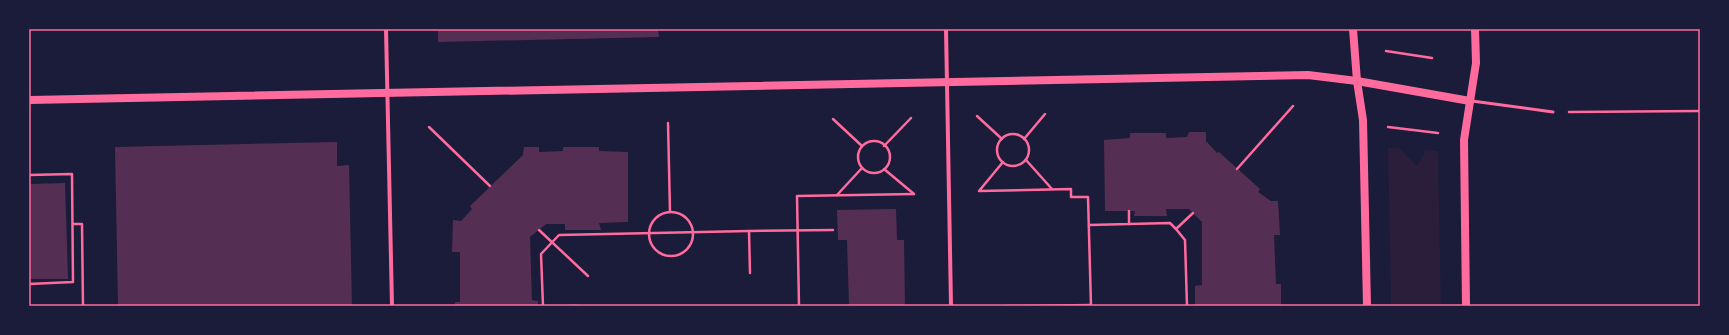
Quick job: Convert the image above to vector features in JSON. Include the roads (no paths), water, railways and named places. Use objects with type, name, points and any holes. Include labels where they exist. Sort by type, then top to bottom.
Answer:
[{"type":"main road","points":[[1353,29],[1357,81],[1363,120],[1367,306]]},
{"type":"main road","points":[[1466,306],[1464,140],[1476,63],[1475,29]]},
{"type":"main road","points":[[29,100],[1308,75],[1357,81],[1470,101]]},
{"type":"street","points":[[386,29],[392,306]]},
{"type":"street","points":[[946,29],[950,306]]},
{"type":"lane","points":[[1470,101],[1552,112]]}]
